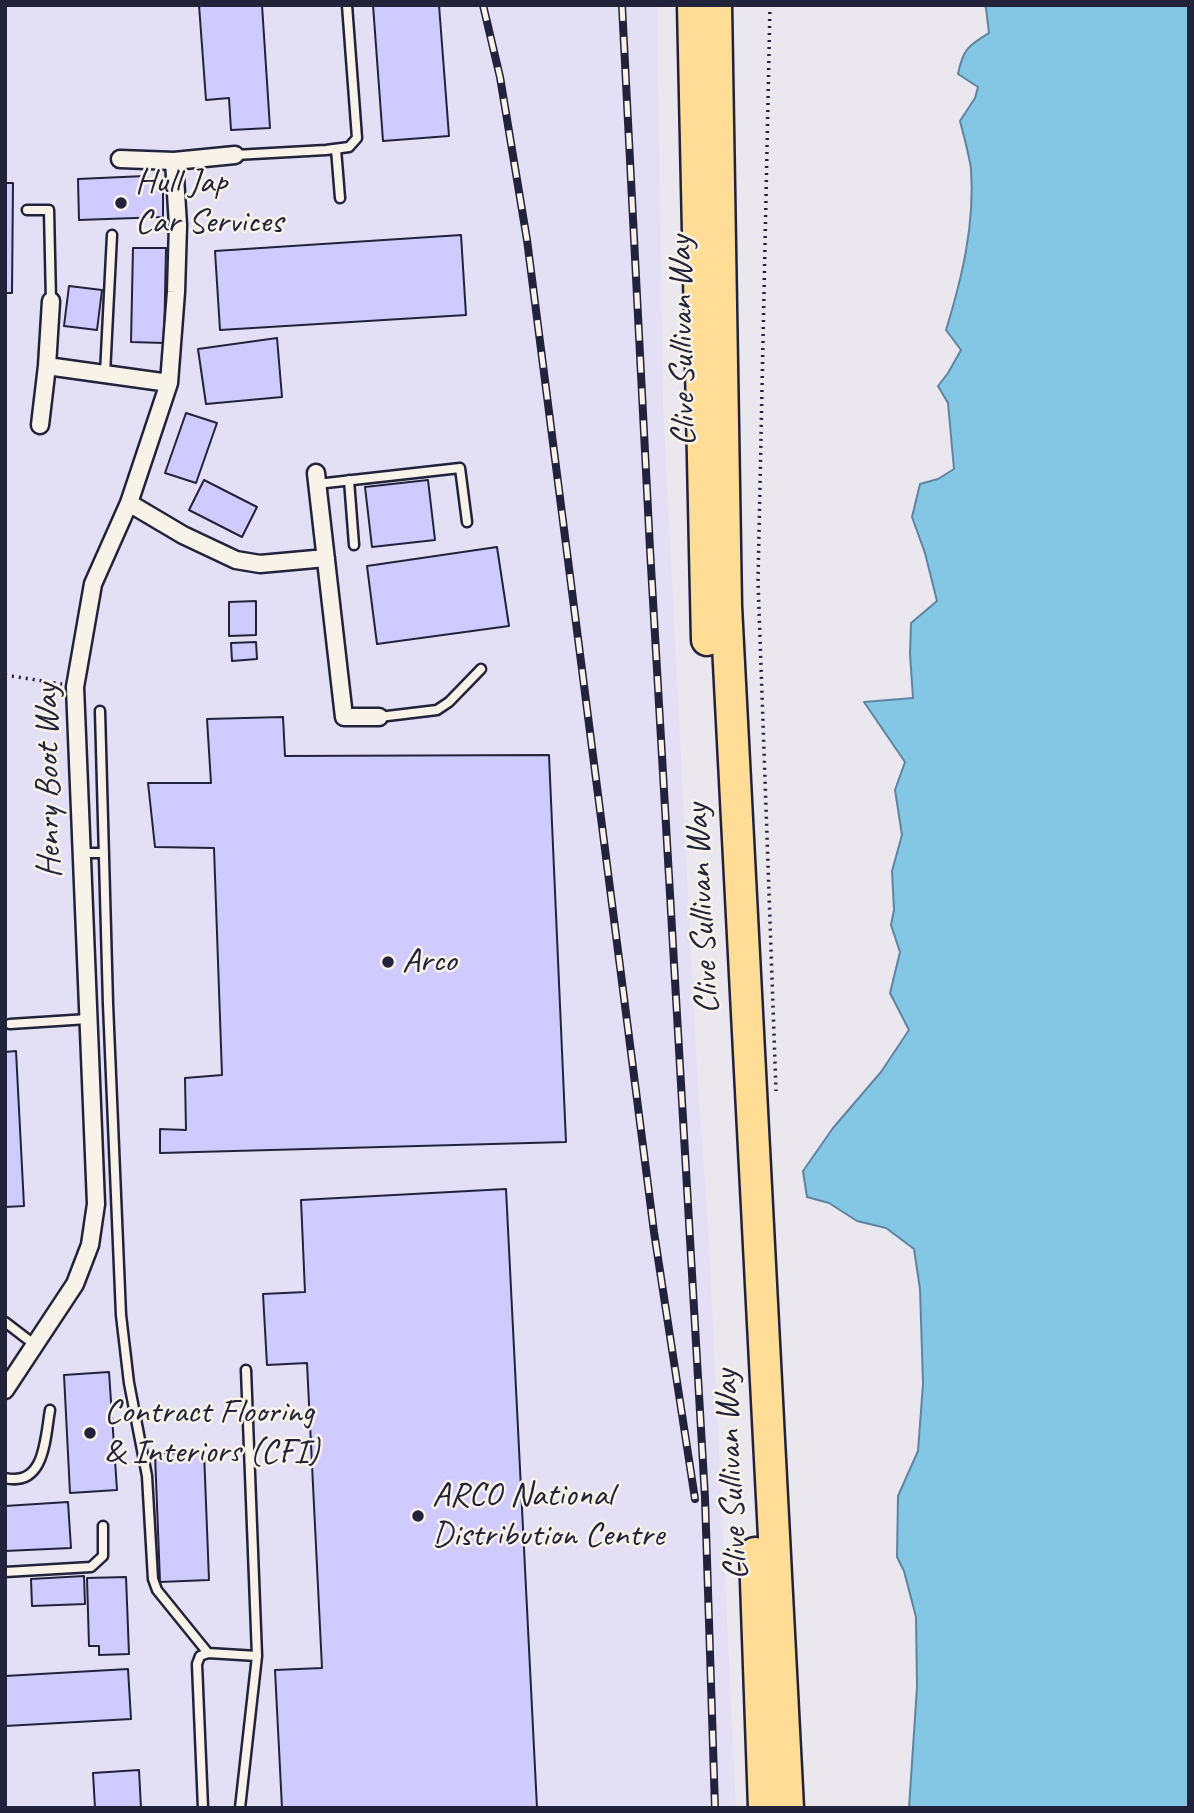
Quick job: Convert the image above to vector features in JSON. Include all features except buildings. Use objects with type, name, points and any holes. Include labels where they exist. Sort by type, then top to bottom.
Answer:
[{"type":"highway","name":"Clive Sullivan Way","points":[[693,5],[705,599],[744,1252],[764,1808]]},
{"type":"highway","name":"Clive Sullivan Way","points":[[716,5],[726,606],[788,1808]]},
{"type":"street","points":[[120,159],[174,161],[235,155]]},
{"type":"street","name":"Henry Boot Way","points":[[5,1390],[75,1284],[90,1245],[96,1204],[75,687],[93,584],[129,503],[169,383],[176,292],[174,161]]},
{"type":"street","points":[[40,425],[51,301]]},
{"type":"street","points":[[47,366],[169,383]]},
{"type":"street","points":[[317,478],[344,717],[379,718]]},
{"type":"street","points":[[129,503],[183,535],[236,560],[260,564],[327,558]]},
{"type":"lane","points":[[235,155],[336,149],[349,146],[356,138],[347,5]]},
{"type":"lane","points":[[336,149],[340,198]]},
{"type":"lane","points":[[27,210],[49,210],[51,301]]},
{"type":"lane","points":[[105,374],[112,235]]},
{"type":"lane","points":[[317,478],[349,480],[460,468],[467,522]]},
{"type":"lane","points":[[349,480],[354,545]]},
{"type":"lane","points":[[379,718],[438,710],[481,669]]},
{"type":"lane","points":[[100,711],[111,1095],[121,1315],[129,1383],[147,1476],[153,1579],[157,1590],[208,1653]]},
{"type":"lane","points":[[80,853],[104,853]]},
{"type":"lane","points":[[10,1024],[88,1019]]},
{"type":"lane","points":[[92,1096],[111,1095]]},
{"type":"lane","points":[[5,1322],[35,1345]]},
{"type":"lane","points":[[240,1808],[257,1656],[246,1370]]},
{"type":"lane","points":[[5,1478],[21,1480],[30,1477],[36,1469],[50,1410]]},
{"type":"lane","points":[[5,1572],[91,1567],[103,1556],[103,1526]]},
{"type":"lane","points":[[203,1808],[197,1664],[200,1656],[208,1653],[257,1656]]},
{"type":"path","points":[[770,5],[758,582],[776,1099]]},
{"type":"path","points":[[5,675],[75,687]]},
{"type":"shaded area","points":[[5,5],[657,5],[663,406],[697,1073],[708,1226],[736,1808],[5,1808]]},
{"type":"water","points":[[984,5],[1189,5],[1189,1808],[909,1808],[917,1687],[916,1617],[904,1571],[897,1557],[898,1496],[918,1451],[923,1384],[920,1289],[914,1249],[886,1228],[857,1221],[829,1203],[807,1197],[803,1171],[833,1128],[881,1072],[909,1030],[890,993],[900,952],[891,925],[894,910],[892,871],[902,835],[895,790],[905,762],[864,702],[913,698],[911,623],[937,601],[925,553],[912,517],[920,484],[938,479],[954,469],[948,403],[938,386],[961,350],[946,330],[962,271],[971,210],[971,169],[960,121],[975,98],[978,87],[958,74],[968,49],[989,33]]},
{"type":"railway","points":[[483,5],[500,77],[527,240],[654,1232],[695,1499]]},
{"type":"railway","points":[[622,5],[650,549],[705,1498],[715,1808]]},
{"type":"place","name":"Hull Jap Car Services","points":[[121,203]]},
{"type":"place","name":"Arco","points":[[388,962]]},
{"type":"place","name":"Contract Flooring & Interiors (CFI)","points":[[90,1433]]},
{"type":"place","name":"ARCO National Distribution Centre","points":[[418,1516]]}]
